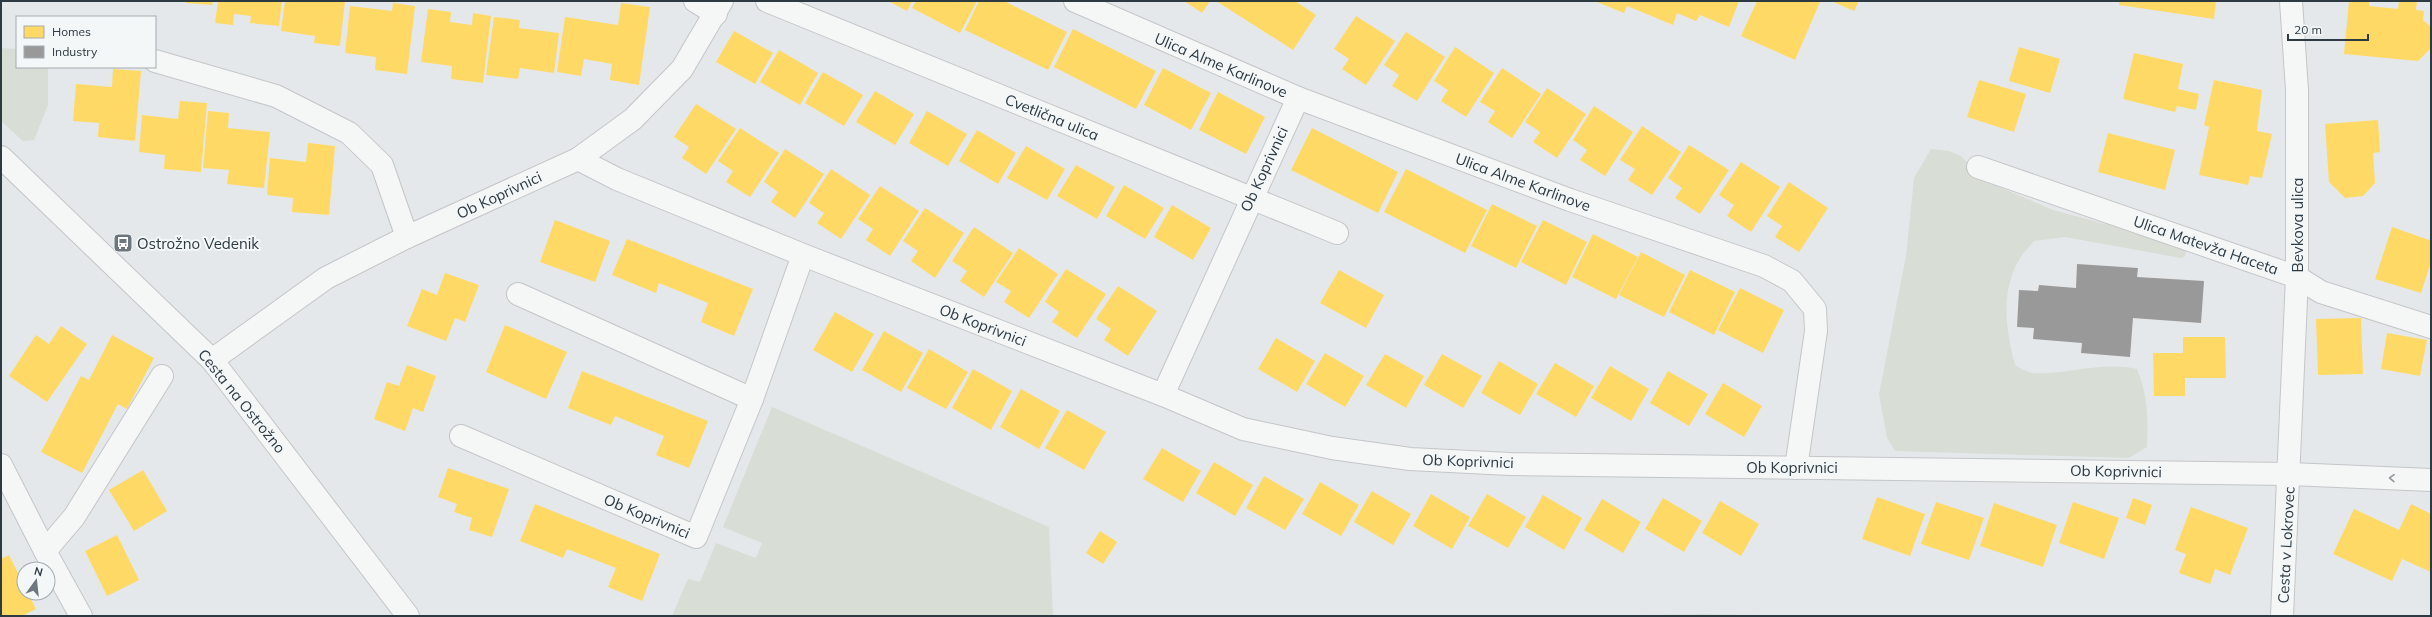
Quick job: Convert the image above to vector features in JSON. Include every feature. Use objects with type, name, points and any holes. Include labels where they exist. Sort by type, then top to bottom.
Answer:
[{"type":"street","points":[[578,158],[633,119],[682,69],[719,8],[694,1]]},
{"type":"street","name":"Cvetlična ulica","points":[[767,1],[1337,233]]},
{"type":"street","name":"Ulica Alme Karlinove","points":[[1075,1],[1298,98],[1570,200],[1764,266],[1792,281],[1815,309],[1816,330],[1796,468]]},
{"type":"street","name":"Bevkova ulica","points":[[2290,474],[2297,277],[2297,90],[2291,1]]},
{"type":"street","points":[[156,61],[276,96],[349,133],[382,165],[407,237]]},
{"type":"street","name":"Ob Koprivnici","points":[[1163,395],[1251,198],[1298,98]]},
{"type":"street","name":"Cesta na Ostrožno","points":[[1,157],[212,360],[408,616]]},
{"type":"street","name":"Ob Koprivnici","points":[[212,360],[326,278],[407,237],[578,158],[617,179],[803,255],[1163,395],[1243,429],[1332,448],[1410,459],[1518,464],[1796,468],[1836,466],[2290,474],[2431,480]]},
{"type":"street","name":"Ulica Matevža Haceta","points":[[1978,167],[2297,277],[2321,292],[2431,327]]},
{"type":"street","name":"Ob Koprivnici","points":[[461,436],[696,537],[752,398],[803,255]]},
{"type":"street","points":[[518,294],[752,398]]},
{"type":"street","points":[[45,552],[74,517],[162,376]]},
{"type":"street","points":[[1,465],[45,552],[81,616]]},
{"type":"street","name":"Cesta v Lokrovec","points":[[2282,616],[2290,474]]},
{"type":"shaded area","points":[[1,48],[16,49],[16,68],[48,68],[48,105],[34,140],[23,141],[1,121]]},
{"type":"shaded area","points":[[1931,149],[1949,151],[1961,156],[1983,180],[2053,210],[2139,233],[2178,246],[2186,251],[2185,256],[2181,258],[2065,237],[2034,241],[2019,260],[2009,285],[2006,312],[2009,339],[2015,365],[2032,373],[2059,372],[2097,367],[2124,367],[2137,369],[2141,378],[2145,398],[2147,417],[2147,447],[2129,458],[1895,451],[1887,438],[1879,394],[1906,256],[1914,178]]},
{"type":"shaded area","points":[[772,407],[1049,527],[1053,616],[672,616],[688,579],[700,582],[716,543],[756,558],[762,543],[723,527]]},
{"type":"shaded area","points":[[1701,614],[1832,616],[1579,616]]},
{"type":"building: Homes","points":[[186,1],[213,1],[212,5],[186,3]]},
{"type":"building: Homes","points":[[218,1],[282,1],[279,26],[250,23],[251,16],[234,14],[233,25],[215,23]]},
{"type":"building: Homes","points":[[285,1],[345,1],[340,46],[314,43],[315,36],[281,31]]},
{"type":"building: Homes","points":[[888,1],[912,1],[907,11]]},
{"type":"building: Homes","points":[[916,1],[977,1],[960,33],[912,8]]},
{"type":"building: Homes","points":[[979,1],[1004,1],[1067,32],[1048,70],[965,30]]},
{"type":"building: Homes","points":[[1184,1],[1210,1],[1202,13]]},
{"type":"building: Homes","points":[[1216,1],[1295,1],[1316,15],[1293,50]]},
{"type":"building: Homes","points":[[1594,1],[1739,1],[1729,27],[1700,15],[1696,21],[1677,13],[1673,25],[1627,6],[1624,13]]},
{"type":"building: Homes","points":[[1757,1],[1820,2],[1795,60],[1741,36]]},
{"type":"building: Homes","points":[[1831,1],[1859,1],[1854,11]]},
{"type":"building: Homes","points":[[2119,1],[2216,1],[2214,19],[2119,5]]},
{"type":"building: Homes","points":[[2349,1],[2369,1],[2369,6],[2398,9],[2399,1],[2417,1],[2416,10],[2424,11],[2423,20],[2431,27],[2430,49],[2418,61],[2344,54]]},
{"type":"building: Homes","points":[[393,3],[415,6],[407,74],[375,70],[376,57],[345,53],[350,6],[392,11]]},
{"type":"building: Homes","points":[[621,3],[650,7],[639,85],[610,80],[612,64],[584,59],[581,76],[557,72],[565,17],[618,25]]},
{"type":"building: Homes","points":[[428,9],[451,12],[450,22],[472,25],[473,13],[491,16],[483,83],[451,79],[452,66],[421,62]]},
{"type":"building: Homes","points":[[1356,16],[1395,41],[1366,85],[1342,69],[1349,59],[1334,49]]},
{"type":"building: Homes","points":[[494,17],[520,20],[519,28],[559,33],[554,73],[520,68],[518,79],[486,75]]},
{"type":"building: Homes","points":[[1073,29],[1156,71],[1136,109],[1054,67]]},
{"type":"building: Homes","points":[[734,31],[773,53],[755,84],[716,62]]},
{"type":"building: Homes","points":[[1406,32],[1445,57],[1417,101],[1392,86],[1399,75],[1384,65]]},
{"type":"building: Homes","points":[[1455,47],[1494,73],[1466,117],[1441,101],[1448,90],[1434,81]]},
{"type":"building: Homes","points":[[2019,47],[2060,59],[2050,93],[2009,81]]},
{"type":"building: Homes","points":[[779,50],[818,73],[800,105],[760,82]]},
{"type":"building: Homes","points":[[2134,53],[2183,64],[2178,89],[2199,94],[2196,110],[2177,106],[2175,112],[2123,99]]},
{"type":"building: Homes","points":[[1163,68],[1211,93],[1191,130],[1144,105]]},
{"type":"building: Homes","points":[[1502,68],[1541,94],[1512,138],[1488,122],[1495,111],[1480,102]]},
{"type":"building: Homes","points":[[113,69],[141,71],[135,141],[98,137],[99,123],[73,121],[76,84],[112,87]]},
{"type":"building: Homes","points":[[823,72],[863,95],[844,126],[805,103]]},
{"type":"building: Homes","points":[[1979,80],[2026,94],[2014,132],[1967,117]]},
{"type":"building: Homes","points":[[2214,80],[2262,90],[2257,131],[2272,134],[2262,178],[2250,176],[2248,185],[2199,175],[2209,127],[2204,125]]},
{"type":"building: Homes","points":[[1547,88],[1586,114],[1557,158],[1533,142],[1540,132],[1525,122]]},
{"type":"building: Homes","points":[[875,91],[914,114],[895,145],[856,122]]},
{"type":"building: Homes","points":[[1218,92],[1265,117],[1246,154],[1199,130]]},
{"type":"building: Homes","points":[[180,101],[207,103],[201,172],[164,169],[165,155],[139,152],[142,115],[178,119]]},
{"type":"building: Homes","points":[[696,104],[736,129],[706,174],[682,158],[689,147],[674,137]]},
{"type":"building: Homes","points":[[1594,106],[1633,132],[1605,176],[1580,160],[1587,150],[1573,140]]},
{"type":"building: Homes","points":[[208,111],[229,113],[228,128],[270,132],[264,188],[227,184],[229,170],[203,168]]},
{"type":"building: Homes","points":[[927,111],[967,134],[948,166],[909,143]]},
{"type":"building: Homes","points":[[2378,120],[2380,152],[2373,153],[2375,183],[2363,196],[2345,198],[2329,182],[2325,124]]},
{"type":"building: Homes","points":[[1642,126],[1681,152],[1652,195],[1628,180],[1635,169],[1620,160]]},
{"type":"building: Homes","points":[[740,128],[779,153],[750,197],[726,182],[733,171],[718,161]]},
{"type":"building: Homes","points":[[1312,128],[1398,172],[1378,213],[1291,170]]},
{"type":"building: Homes","points":[[977,130],[1016,153],[998,184],[959,161]]},
{"type":"building: Homes","points":[[2108,133],[2175,150],[2165,190],[2098,172]]},
{"type":"building: Homes","points":[[308,143],[335,146],[329,215],[292,212],[293,198],[267,195],[270,158],[306,162]]},
{"type":"building: Homes","points":[[1689,145],[1729,170],[1700,214],[1675,198],[1682,188],[1668,178]]},
{"type":"building: Homes","points":[[1026,146],[1065,169],[1047,200],[1007,178]]},
{"type":"building: Homes","points":[[785,149],[824,174],[795,218],[771,202],[778,192],[764,182]]},
{"type":"building: Homes","points":[[1741,162],[1780,187],[1751,232],[1727,216],[1734,205],[1719,195]]},
{"type":"building: Homes","points":[[1076,165],[1115,187],[1097,219],[1057,196]]},
{"type":"building: Homes","points":[[831,169],[870,195],[841,239],[817,223],[824,213],[809,203]]},
{"type":"building: Homes","points":[[1406,169],[1487,210],[1465,253],[1384,212]]},
{"type":"building: Homes","points":[[1789,182],[1828,208],[1799,252],[1775,237],[1782,226],[1767,216]]},
{"type":"building: Homes","points":[[1124,185],[1164,208],[1145,239],[1106,216]]},
{"type":"building: Homes","points":[[880,186],[919,211],[890,256],[866,240],[873,229],[858,219]]},
{"type":"building: Homes","points":[[1492,204],[1537,226],[1516,268],[1471,246]]},
{"type":"building: Homes","points":[[1172,205],[1211,228],[1193,260],[1154,237]]},
{"type":"building: Homes","points":[[925,208],[964,233],[935,278],[911,261],[918,251],[903,241]]},
{"type":"building: Homes","points":[[555,220],[610,241],[595,282],[540,262]]},
{"type":"building: Homes","points":[[1543,220],[1587,242],[1566,285],[1521,262]]},
{"type":"building: Homes","points":[[974,227],[1013,253],[984,297],[960,281],[967,271],[952,261]]},
{"type":"building: Homes","points":[[2392,227],[2429,240],[2431,233],[2431,262],[2421,293],[2375,279]]},
{"type":"building: Homes","points":[[1593,234],[1638,257],[1616,299],[1572,277]]},
{"type":"building: Homes","points":[[627,239],[753,289],[734,336],[701,322],[708,303],[659,283],[656,293],[612,275]]},
{"type":"building: Homes","points":[[1019,248],[1058,274],[1029,318],[1004,302],[1011,291],[996,282]]},
{"type":"building: Homes","points":[[1641,252],[1685,275],[1664,317],[1619,295]]},
{"type":"building: Homes","points":[[1066,269],[1106,294],[1077,338],[1052,322],[1059,312],[1045,302]]},
{"type":"building: Homes","points":[[1339,270],[1384,295],[1366,328],[1320,303]]},
{"type":"building: Homes","points":[[1690,270],[1735,292],[1714,335],[1669,312]]},
{"type":"building: Homes","points":[[445,273],[479,285],[465,322],[455,318],[446,341],[407,326],[422,289],[437,295]]},
{"type":"building: Homes","points":[[1118,286],[1157,311],[1128,356],[1104,340],[1111,329],[1096,319]]},
{"type":"building: Homes","points":[[1740,288],[1784,310],[1763,353],[1718,330]]},
{"type":"building: Homes","points":[[835,312],[874,334],[852,372],[813,350]]},
{"type":"building: Homes","points":[[2361,318],[2363,374],[2318,375],[2316,319]]},
{"type":"building: Homes","points":[[505,325],[567,352],[546,399],[486,372]]},
{"type":"building: Homes","points":[[61,326],[87,344],[47,402],[9,376],[36,335],[49,344]]},
{"type":"building: Homes","points":[[884,331],[923,353],[901,392],[862,370]]},
{"type":"building: Homes","points":[[2387,333],[2427,340],[2420,376],[2381,369]]},
{"type":"building: Homes","points":[[112,335],[154,358],[127,409],[118,404],[82,473],[41,452],[81,376],[89,380]]},
{"type":"building: Homes","points":[[2183,337],[2225,337],[2226,378],[2185,378],[2185,396],[2154,396],[2153,353],[2183,353]]},
{"type":"building: Homes","points":[[1276,338],[1315,361],[1297,392],[1258,369]]},
{"type":"building: Homes","points":[[929,349],[968,372],[946,409],[907,388]]},
{"type":"building: Homes","points":[[1325,353],[1364,376],[1345,407],[1306,384]]},
{"type":"building: Homes","points":[[1385,354],[1424,376],[1406,408],[1366,385]]},
{"type":"building: Homes","points":[[1442,354],[1482,376],[1463,408],[1424,385]]},
{"type":"building: Homes","points":[[1499,361],[1538,384],[1520,415],[1481,393]]},
{"type":"building: Homes","points":[[1555,363],[1594,386],[1576,417],[1536,394]]},
{"type":"building: Homes","points":[[407,365],[436,376],[423,412],[413,408],[405,431],[374,419],[387,382],[399,386]]},
{"type":"building: Homes","points":[[1610,366],[1649,389],[1631,421],[1591,398]]},
{"type":"building: Homes","points":[[973,369],[1012,391],[991,430],[952,408]]},
{"type":"building: Homes","points":[[582,371],[708,421],[689,468],[656,455],[664,436],[615,416],[611,425],[568,408]]},
{"type":"building: Homes","points":[[1668,371],[1708,394],[1689,426],[1650,403]]},
{"type":"building: Homes","points":[[1723,383],[1762,406],[1744,437],[1705,414]]},
{"type":"building: Homes","points":[[1021,389],[1060,411],[1039,449],[1000,427]]},
{"type":"building: Homes","points":[[1067,410],[1106,432],[1084,470],[1045,448]]},
{"type":"building: Homes","points":[[1162,448],[1201,471],[1183,502],[1143,479]]},
{"type":"building: Homes","points":[[1214,462],[1253,485],[1235,516],[1196,493]]},
{"type":"building: Homes","points":[[448,468],[509,489],[492,537],[469,530],[472,518],[454,512],[457,504],[438,497]]},
{"type":"building: Homes","points":[[143,470],[167,511],[134,531],[109,490]]},
{"type":"building: Homes","points":[[1264,476],[1304,499],[1285,530],[1246,508]]},
{"type":"building: Homes","points":[[1320,482],[1359,505],[1341,536],[1302,514]]},
{"type":"building: Homes","points":[[1372,491],[1411,514],[1393,545],[1354,522]]},
{"type":"building: Homes","points":[[1431,494],[1470,517],[1452,549],[1413,526]]},
{"type":"building: Homes","points":[[1487,494],[1526,517],[1508,548],[1468,526]]},
{"type":"building: Homes","points":[[1543,495],[1582,518],[1564,550],[1525,527]]},
{"type":"building: Homes","points":[[1877,497],[1925,514],[1910,556],[1862,539]]},
{"type":"building: Homes","points":[[1663,498],[1702,521],[1684,552],[1645,529]]},
{"type":"building: Homes","points":[[2133,498],[2152,505],[2145,525],[2126,518]]},
{"type":"building: Homes","points":[[1602,499],[1641,522],[1623,553],[1584,530]]},
{"type":"building: Homes","points":[[1720,501],[1759,524],[1741,556],[1702,533]]},
{"type":"building: Homes","points":[[1936,502],[1984,518],[1969,560],[1921,544]]},
{"type":"building: Homes","points":[[2073,502],[2119,518],[2104,559],[2059,543]]},
{"type":"building: Homes","points":[[1994,503],[2057,525],[2043,567],[1980,546]]},
{"type":"building: Homes","points":[[535,504],[660,554],[642,601],[608,587],[616,568],[567,549],[563,558],[520,541]]},
{"type":"building: Homes","points":[[2411,504],[2431,514],[2431,572],[2402,559],[2392,581],[2333,554],[2354,509],[2399,530]]},
{"type":"building: Homes","points":[[2191,507],[2248,528],[2230,575],[2215,569],[2210,584],[2179,573],[2186,554],[2175,550]]},
{"type":"building: Homes","points":[[1100,531],[1117,542],[1103,564],[1086,553]]},
{"type":"building: Homes","points":[[117,535],[139,580],[107,596],[85,551]]},
{"type":"building: Homes","points":[[9,555],[16,569],[16,601],[32,601],[36,609],[22,616],[1,616],[1,559]]},
{"type":"building: Industry","points":[[2077,264],[2138,268],[2137,277],[2204,281],[2201,323],[2133,318],[2130,357],[2081,353],[2082,343],[2033,339],[2034,328],[2017,327],[2019,290],[2038,291],[2039,285],[2076,288]]},
{"type":"place","name":"Ostrožno Vedenik","points":[[123,243]]}]
